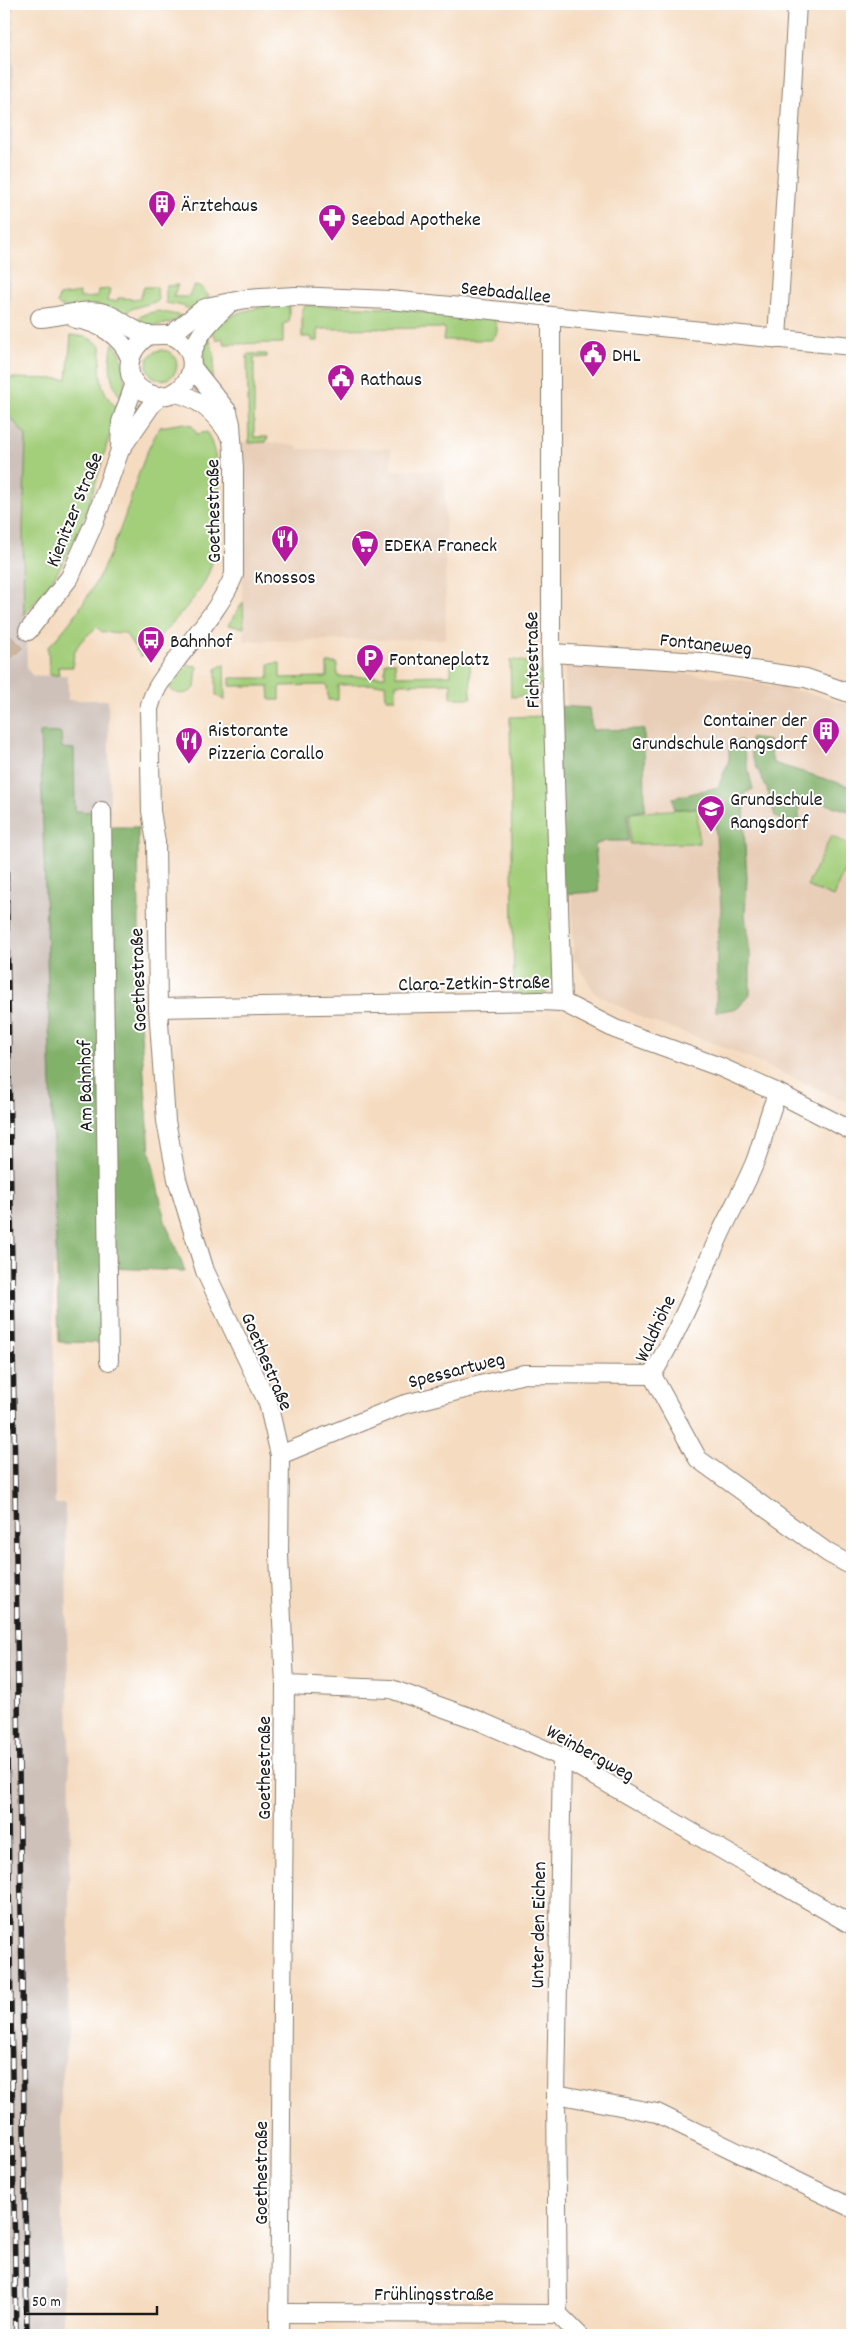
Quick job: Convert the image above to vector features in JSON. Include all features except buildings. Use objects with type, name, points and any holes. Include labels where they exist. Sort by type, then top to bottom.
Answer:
[{"type":"street","points":[[777,339],[797,4]]},
{"type":"street","name":"Seebadallee","points":[[171,335],[203,309],[246,299],[295,296],[390,300],[852,346]]},
{"type":"street","points":[[58,317],[94,322],[126,347],[130,358],[130,371],[135,383],[146,393],[168,395],[186,383],[194,344],[204,328],[231,302]]},
{"type":"street","points":[[40,318],[58,317],[82,312],[101,312],[138,332],[150,336]]},
{"type":"street","name":"Fichtestraße","points":[[551,317],[551,653],[562,1002]]},
{"type":"street","points":[[130,358],[137,344],[150,336],[164,334],[171,335],[184,344],[191,362]]},
{"type":"street","name":"Goethestraße","points":[[191,362],[228,412],[234,468],[234,575],[228,590],[217,607],[162,680],[152,696],[149,709],[151,811],[156,842],[158,1008],[166,1121],[177,1179],[205,1271],[268,1403],[280,1455],[279,1556],[285,1685],[279,2335]]},
{"type":"street","name":"Kienitzer Straße","points":[[120,450],[121,422],[135,383]]},
{"type":"street","name":"Goethestraße","points":[[168,395],[187,395],[201,404],[217,418],[232,438]]},
{"type":"street","name":"Kienitzer Straße","points":[[28,631],[70,577],[94,523],[120,450],[152,404],[168,395]]},
{"type":"street","name":"Fontaneweg","points":[[551,653],[700,662],[806,678],[852,694]]},
{"type":"street","name":"Am Bahnhof","points":[[102,811],[109,1361]]},
{"type":"street","name":"Clara-Zetkin-Straße","points":[[158,1008],[562,1002],[615,1030],[720,1067],[778,1093],[852,1131]]},
{"type":"street","name":"Waldhöhe","points":[[778,1093],[771,1106],[761,1147],[746,1182],[669,1347],[652,1375],[698,1459],[828,1553],[852,1566]]},
{"type":"street","name":"Spessartweg","points":[[280,1455],[402,1405],[524,1374],[652,1375]]},
{"type":"street","name":"Weinbergweg","points":[[285,1685],[391,1690],[475,1719],[562,1757],[852,1925]]},
{"type":"street","name":"Unter den Eichen","points":[[558,2314],[556,2094],[562,1757]]},
{"type":"street","points":[[556,2094],[657,2113],[852,2208]]},
{"type":"street","name":"Frühlingsstraße","points":[[280,2313],[558,2314]]},
{"type":"street","points":[[558,2314],[579,2335]]},
{"type":"shaded area","points":[[4,4],[13,4],[9,415],[26,436],[23,530],[27,669],[33,676],[68,675],[68,700],[108,700],[110,813],[103,1267],[53,1267],[55,1504],[65,1504],[70,1797],[68,2035],[61,2089],[63,2335],[4,2335]]},
{"type":"shaded area","points":[[239,442],[266,442],[297,446],[298,449],[391,448],[391,470],[445,470],[446,639],[244,641]]},
{"type":"shaded area","name":"Grundschule Rangsdorf","points":[[565,666],[663,671],[743,680],[818,695],[852,706],[852,1104],[719,1045],[644,1019],[595,993],[574,959]]},
{"type":"green space","points":[[178,285],[173,297],[188,297],[194,286],[202,287],[209,297],[192,311],[183,306],[166,303],[166,286]]},
{"type":"green space","points":[[144,287],[157,287],[158,301],[131,309],[124,315],[61,307],[57,303],[59,296],[80,293],[80,298],[97,297],[98,290],[110,289],[107,301],[117,301],[118,298],[140,299]]},
{"type":"green space","points":[[289,305],[289,322],[283,324],[283,343],[224,344],[222,338],[217,340],[211,330],[228,318],[247,310]]},
{"type":"green space","points":[[306,305],[387,308],[494,319],[497,330],[491,340],[443,340],[445,328],[318,329],[318,341],[312,341],[312,337],[302,337],[302,309]]},
{"type":"green space","points":[[158,311],[182,316],[170,323],[158,325],[132,321],[145,314]]},
{"type":"green space","points":[[71,335],[87,337],[101,346],[101,379],[110,401],[117,408],[99,473],[76,537],[55,576],[24,615],[23,530],[26,436],[9,415],[9,378],[67,379]]},
{"type":"green space","points":[[208,337],[214,359],[211,381],[204,360],[204,349]]},
{"type":"green space","points":[[113,343],[121,354],[125,385],[122,400],[112,380],[110,358]]},
{"type":"green space","points":[[162,350],[173,354],[177,365],[173,376],[162,380],[151,376],[147,365],[151,354]]},
{"type":"green space","points":[[249,354],[267,354],[267,357],[254,358],[254,437],[268,437],[266,442],[249,443],[247,356]]},
{"type":"green space","points":[[184,423],[192,426],[197,434],[207,432],[213,448],[220,488],[218,533],[209,573],[201,588],[180,615],[141,657],[125,633],[102,632],[97,627],[76,649],[73,667],[58,667],[59,675],[49,675],[48,647],[73,618],[103,569],[154,438],[160,427]]},
{"type":"green space","points":[[243,602],[244,628],[228,625]]},
{"type":"green space","points":[[510,660],[534,666],[540,672],[542,679],[533,691],[511,697]]},
{"type":"green space","points":[[451,661],[470,661],[471,698],[451,698],[451,683],[396,684],[396,699],[386,699],[385,684],[338,685],[338,700],[328,700],[327,685],[280,686],[280,700],[270,700],[269,686],[230,686],[230,678],[269,678],[269,664],[280,663],[280,678],[327,677],[327,663],[337,663],[338,677],[385,676],[385,662],[395,662],[396,676],[451,675]]},
{"type":"green space","points":[[224,664],[225,701],[216,695],[216,669]]},
{"type":"green space","points":[[188,665],[197,666],[195,688],[183,694],[176,693],[170,689],[171,684]]},
{"type":"green space","points":[[557,706],[589,708],[592,730],[644,729],[645,810],[628,813],[628,841],[606,841],[595,845],[599,892],[559,894]]},
{"type":"green space","points":[[548,716],[552,988],[543,995],[514,996],[510,717]]},
{"type":"green space","points":[[40,732],[61,733],[62,748],[74,749],[75,811],[98,812],[100,827],[138,827],[140,1022],[150,1151],[165,1221],[185,1271],[109,1268],[106,1343],[59,1342]]},
{"type":"green space","points":[[750,738],[769,741],[773,763],[852,787],[852,812],[803,797],[799,803],[799,822],[785,823],[775,816],[767,789],[752,757]]},
{"type":"green space","points":[[741,740],[753,789],[745,793],[744,830],[747,878],[745,915],[750,953],[750,994],[738,1008],[716,1012],[717,947],[721,909],[715,821],[710,798],[697,808],[674,809],[673,798],[718,787],[729,760],[729,744]]},
{"type":"green space","points":[[697,808],[699,843],[630,844],[630,813]]},
{"type":"green space","points":[[831,836],[852,846],[852,851],[833,897],[807,886]]},
{"type":"tunnel","points":[[4,654],[28,631]]},
{"type":"railway","points":[[4,705],[27,2335]]},
{"type":"railway","points":[[4,1551],[16,2335]]},
{"type":"place","name":"Ärztehaus","points":[[162,228]]},
{"type":"place","name":"Seebad Apotheke","points":[[332,242]]},
{"type":"place","name":"DHL","points":[[593,378]]},
{"type":"place","name":"Rathaus","points":[[341,402]]},
{"type":"place","name":"Knossos","points":[[285,563]]},
{"type":"place","name":"EDEKA Franeck","points":[[365,568]]},
{"type":"place","name":"Bahnhof","points":[[151,664]]},
{"type":"place","name":"Fontaneplatz","points":[[370,682]]},
{"type":"place","name":"Container der Grundschule Rangsdorf","points":[[826,755]]},
{"type":"place","name":"Ristorante Pizzeria Corallo","points":[[189,765]]},
{"type":"place","name":"Grundschule Rangsdorf","points":[[711,833]]}]
